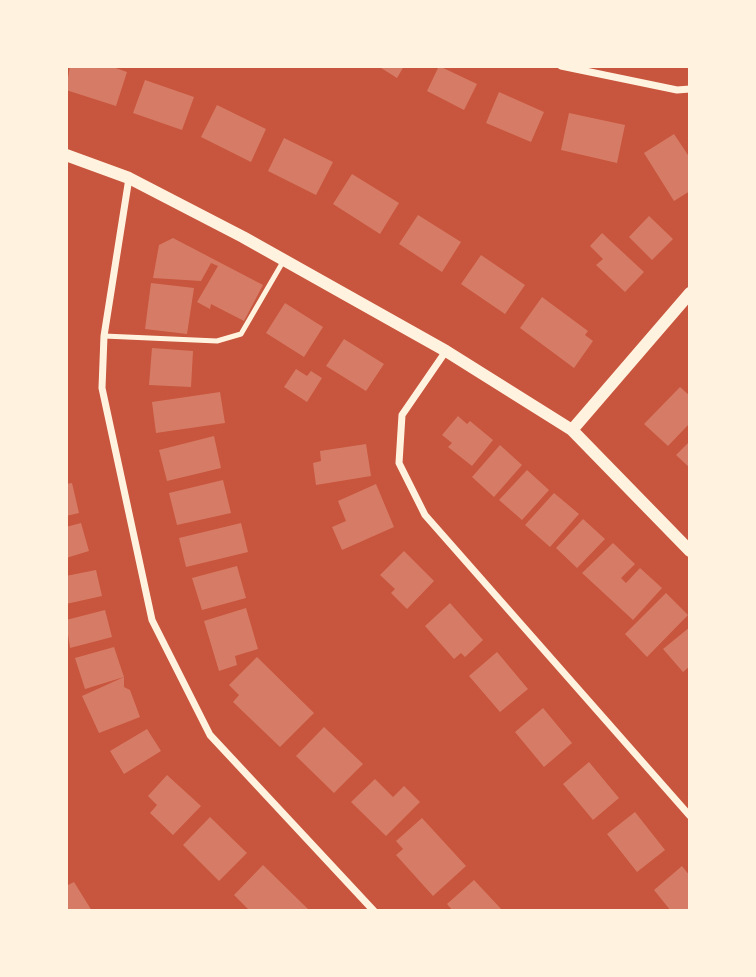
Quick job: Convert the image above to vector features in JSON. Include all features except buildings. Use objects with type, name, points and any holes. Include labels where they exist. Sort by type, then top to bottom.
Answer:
[{"type":"street","points":[[561,66],[677,90],[690,89]]},
{"type":"street","points":[[66,155],[129,178],[284,260],[446,351],[572,430],[690,551]]},
{"type":"street","points":[[129,178],[104,336],[102,388],[152,620],[210,735],[374,911]]},
{"type":"street","points":[[572,430],[690,293]]},
{"type":"street","points":[[446,351],[402,415],[399,463],[425,515],[690,816]]},
{"type":"lane","points":[[104,336],[217,341],[241,334],[284,260]]}]
